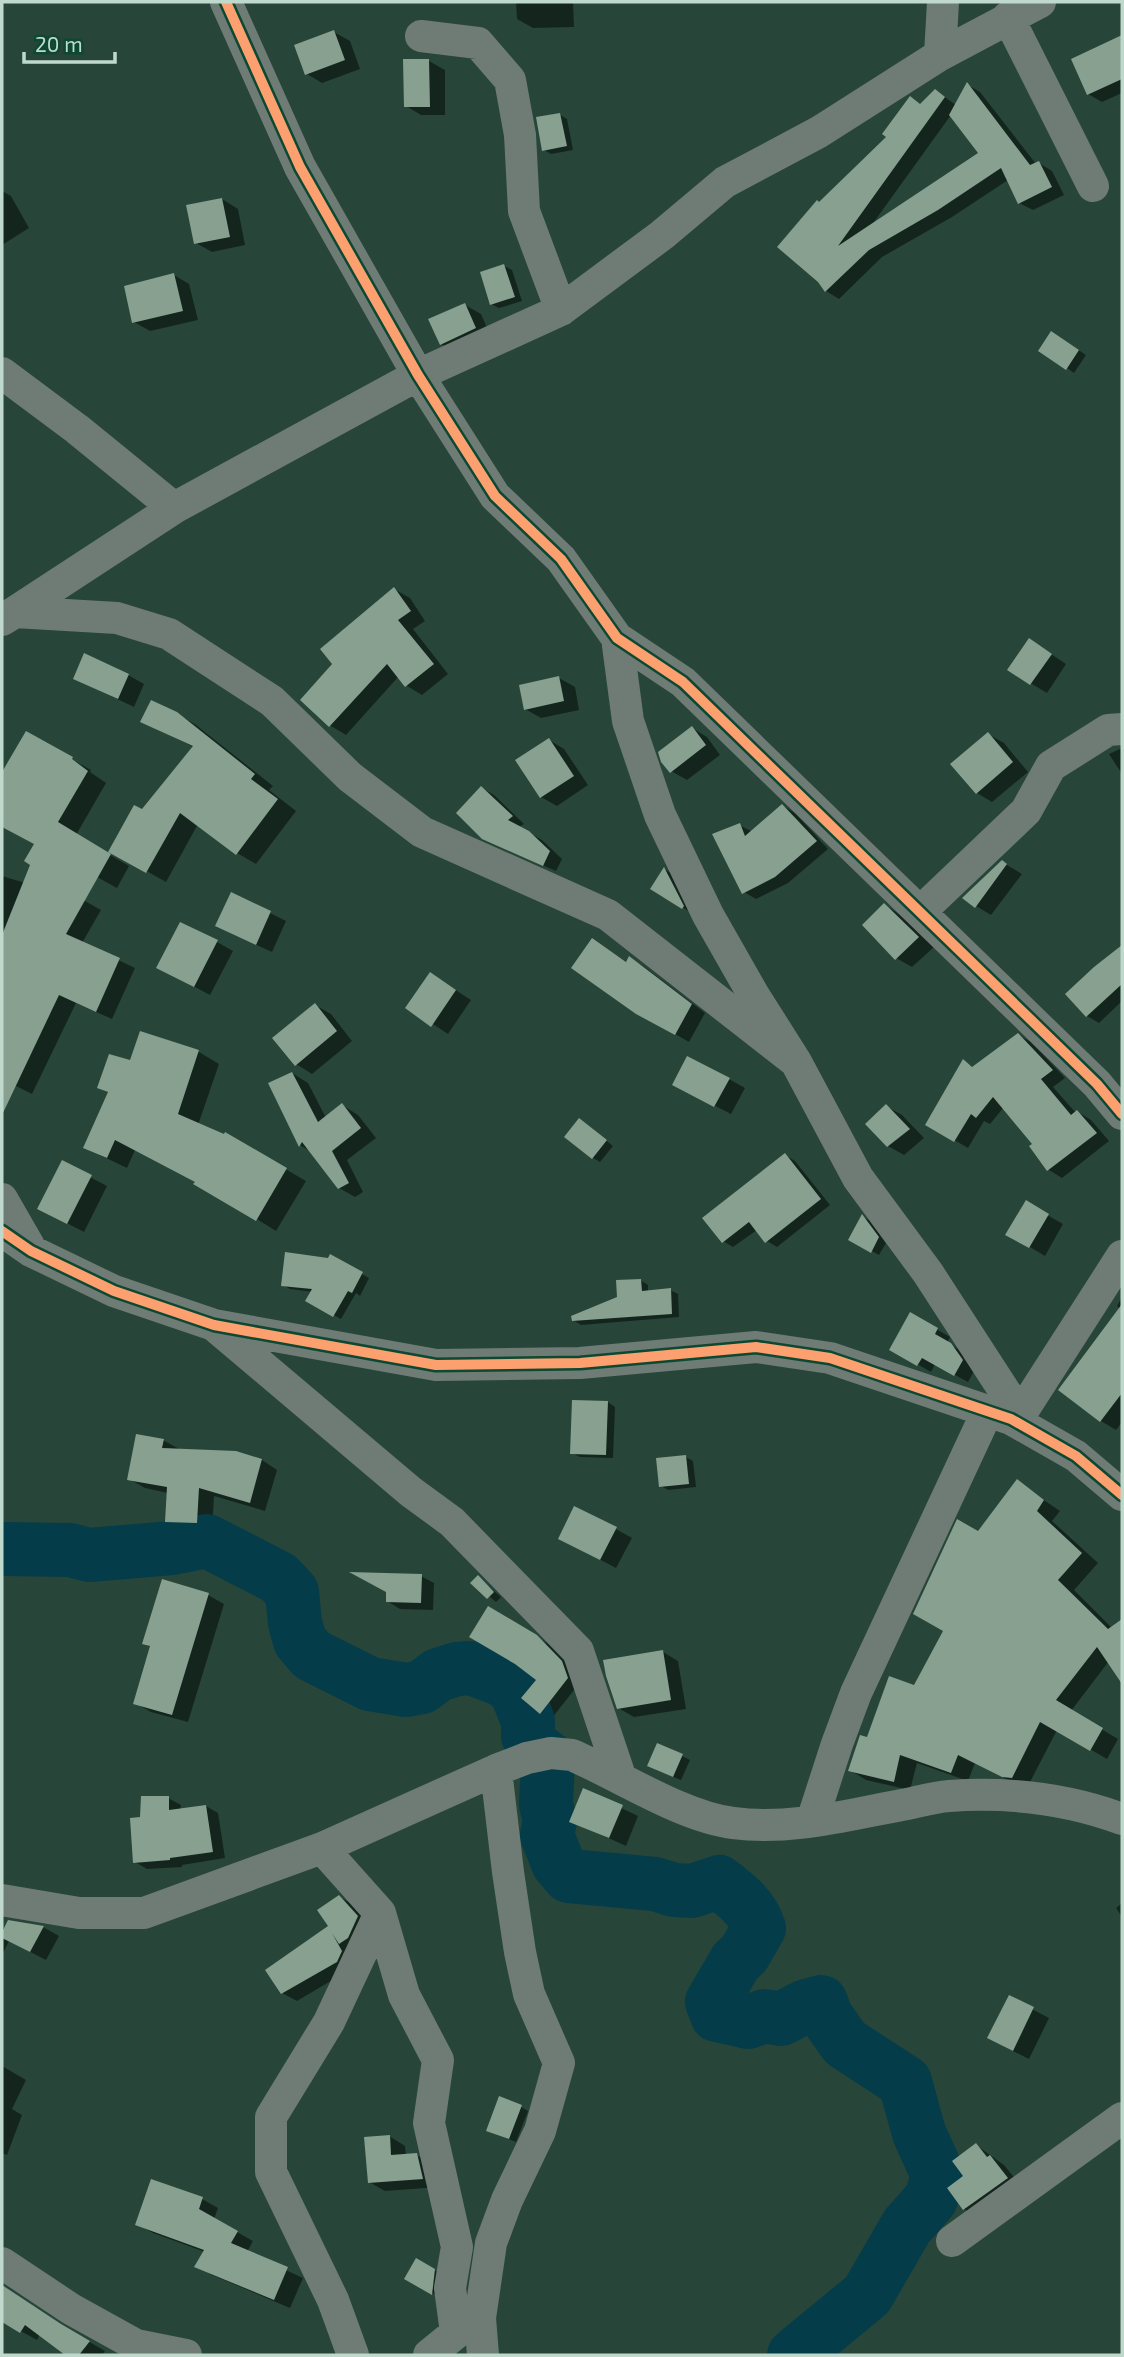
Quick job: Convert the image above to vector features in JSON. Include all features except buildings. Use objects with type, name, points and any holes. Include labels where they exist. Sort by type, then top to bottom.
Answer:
[{"type":"street","points":[[226,2],[300,167],[418,375],[495,496],[561,559],[617,638],[683,682],[1097,1084],[1122,1114]]},
{"type":"street","points":[[940,55],[943,2]]},
{"type":"street","points":[[8,616],[174,508],[418,375],[561,310],[662,235],[725,182],[819,132],[940,55],[1040,2]]},
{"type":"street","points":[[1008,17],[1093,186]]},
{"type":"street","points":[[421,36],[478,43],[510,80],[520,135],[524,211],[561,310]]},
{"type":"street","points":[[2,373],[77,429],[174,508]]},
{"type":"street","points":[[8,616],[117,618],[169,634],[272,701],[350,777],[422,832],[608,915],[796,1062]]},
{"type":"street","points":[[617,638],[628,721],[660,815],[708,915],[796,1062],[859,1178],[928,1273],[1006,1415]]},
{"type":"street","points":[[920,912],[1026,811],[1051,766],[1108,730],[1122,729]]},
{"type":"street","points":[[2,1199],[32,1251]]},
{"type":"street","points":[[2,1231],[32,1251],[114,1291],[214,1325],[436,1365],[580,1363],[756,1347],[830,1358],[1006,1415],[1076,1456],[1122,1496]]},
{"type":"street","points":[[812,1821],[856,1693],[1006,1415],[1122,1256]]},
{"type":"street","points":[[214,1325],[411,1492],[452,1522],[578,1651],[621,1779]]},
{"type":"street","points":[[2,1899],[79,1913],[144,1913],[322,1848],[496,1770],[545,1754],[572,1755],[699,1815],[733,1823],[764,1825],[812,1821],[948,1796],[1027,1797],[1101,1811],[1122,1819]]},
{"type":"street","points":[[482,2355],[480,2318],[491,2244],[507,2200],[540,2131],[559,2063],[529,1994],[524,1973],[496,1770]]},
{"type":"street","points":[[322,1848],[380,1913],[404,1995],[438,2060],[429,2123],[457,2247],[450,2288],[456,2333],[429,2355]]},
{"type":"street","points":[[353,2355],[333,2301],[271,2172],[271,2116],[329,2022],[380,1913]]},
{"type":"street","points":[[951,2241],[1122,2118]]},
{"type":"street","points":[[2,2263],[71,2309],[136,2345],[186,2355]]},
{"type":"waterway","points":[[2,1549],[70,1550],[89,1555],[172,1548],[207,1541],[279,1578],[292,1592],[300,1641],[312,1655],[370,1684],[406,1690],[422,1687],[438,1675],[471,1668],[503,1680],[516,1691],[528,1721],[528,1736],[535,1748],[548,1758],[546,1804],[550,1821],[547,1835],[558,1863],[569,1876],[655,1884],[674,1890],[692,1891],[719,1882],[743,1902],[759,1928],[712,2002],[717,2015],[748,2022],[765,2016],[781,2019],[806,2006],[821,2002],[826,2016],[845,2043],[905,2082],[919,2133],[938,2175],[931,2199],[907,2226],[867,2295],[794,2355]]},
{"type":"cycle path","points":[[226,2],[300,167],[418,375],[495,496],[561,559],[617,638],[683,682],[1097,1084],[1122,1114]]},
{"type":"cycle path","points":[[2,1231],[31,1251],[114,1291],[214,1325],[436,1365],[580,1363],[756,1347],[830,1358],[1011,1419],[1076,1456],[1122,1495]]}]
